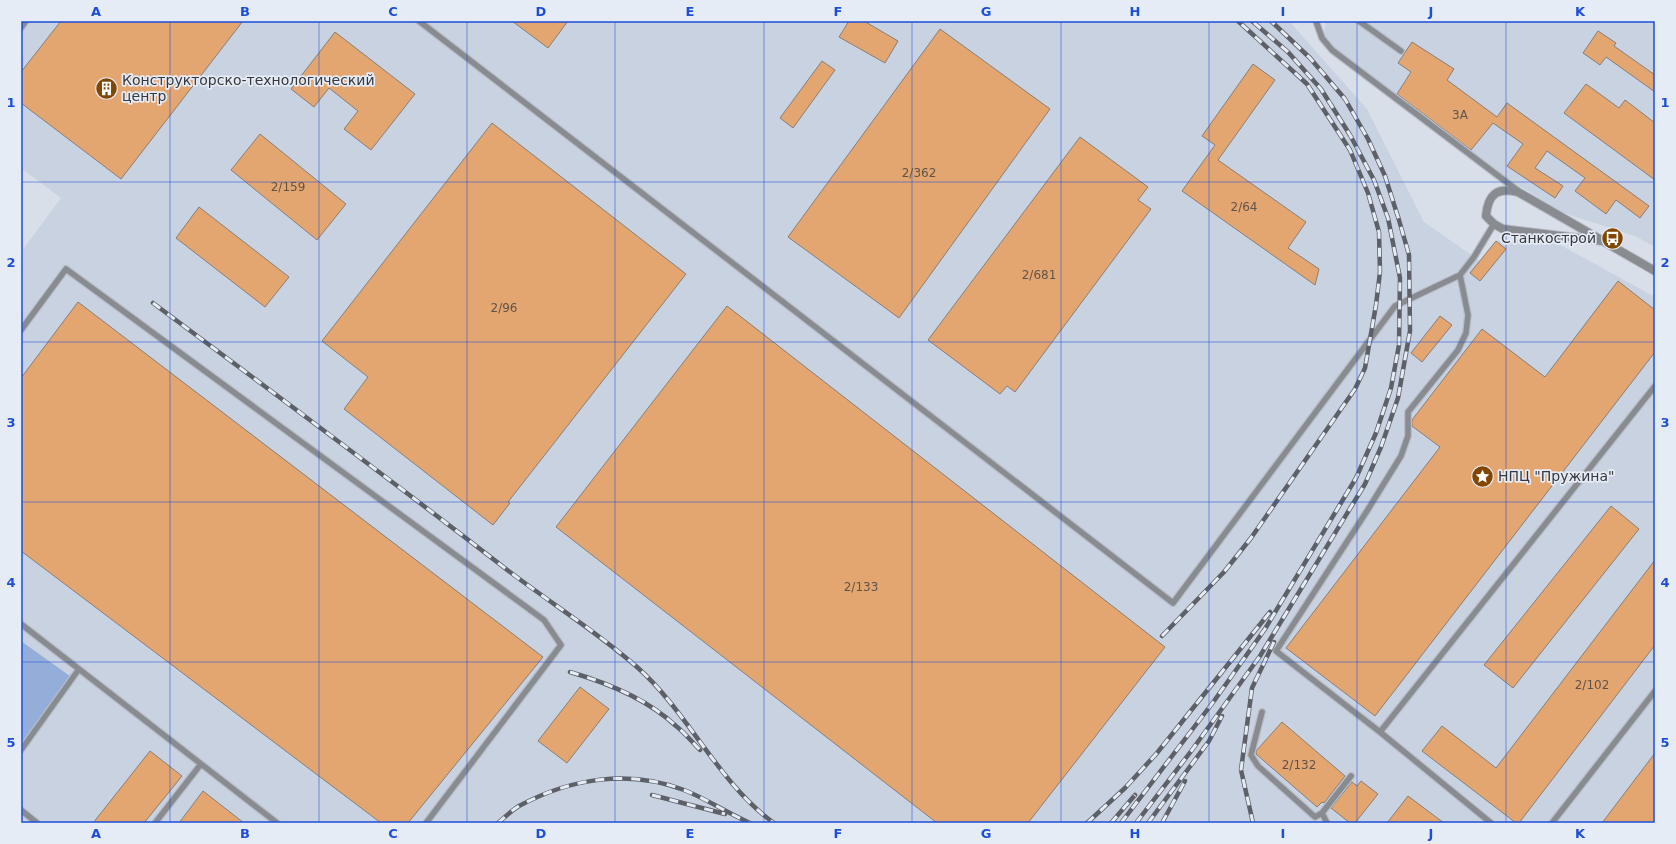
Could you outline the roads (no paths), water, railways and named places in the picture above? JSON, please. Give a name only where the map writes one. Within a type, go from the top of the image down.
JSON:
[{"type":"street","points":[[1603,241],[1503,229],[1494,224],[1486,216],[1488,203],[1496,192],[1509,190],[1518,192],[1603,241],[1655,272]]},
{"type":"lane","points":[[21,28],[26,21]]},
{"type":"lane","points":[[419,21],[1173,604],[1396,306],[1460,275],[1474,257],[1494,224]]},
{"type":"lane","points":[[1316,21],[1322,38],[1332,50],[1518,192]]},
{"type":"lane","points":[[1359,21],[1401,51]]},
{"type":"lane","points":[[21,330],[66,269],[544,620],[561,645],[426,823]]},
{"type":"lane","points":[[1460,275],[1468,315],[1466,333],[1458,350],[1408,412],[1408,436],[1401,456],[1276,651],[1380,732],[1491,823]]},
{"type":"lane","points":[[1380,732],[1655,386]]},
{"type":"lane","points":[[21,624],[277,823]]},
{"type":"lane","points":[[21,750],[79,669]]},
{"type":"lane","points":[[1552,823],[1655,691]]},
{"type":"lane","points":[[1262,712],[1251,755],[1258,766],[1315,816],[1322,812],[1351,776]]},
{"type":"lane","points":[[155,823],[201,764]]},
{"type":"lane","points":[[21,810],[37,823]]},
{"type":"lane","points":[[1322,812],[1327,823]]},
{"type":"railway","points":[[1162,636],[1224,572],[1251,538],[1355,389],[1365,368],[1376,305],[1380,272],[1379,232],[1368,193],[1350,150],[1307,84],[1238,21]]},
{"type":"railway","points":[[1121,823],[1214,701],[1265,629],[1356,478],[1376,433],[1391,388],[1399,345],[1400,278],[1388,218],[1374,180],[1350,135],[1321,89],[1288,52],[1252,21]]},
{"type":"railway","points":[[1136,823],[1192,750],[1260,656],[1365,484],[1381,447],[1398,398],[1410,331],[1409,255],[1385,176],[1368,139],[1345,99],[1310,58],[1271,21]]},
{"type":"railway","points":[[153,303],[522,581],[589,629],[637,667],[672,705],[737,788],[754,807],[774,823]]},
{"type":"railway","points":[[1087,823],[1125,788],[1157,753],[1270,612]]},
{"type":"railway","points":[[1253,823],[1241,770],[1252,688],[1274,642]]},
{"type":"railway","points":[[570,672],[599,681],[640,700],[665,716],[700,750]]},
{"type":"railway","points":[[1148,823],[1209,741],[1222,716]]},
{"type":"railway","points":[[498,823],[519,806],[539,796],[580,783],[621,778],[642,780],[684,790],[750,823]]},
{"type":"railway","points":[[1162,823],[1185,781]]},
{"type":"railway","points":[[652,795],[725,814]]},
{"type":"railway","points":[[1111,823],[1135,795]]},
{"type":"place","name":"Конструкторско-технологический центр","points":[[106,88]]},
{"type":"place","name":"Станкострой","points":[[1612,238]]},
{"type":"place","name":"НПЦ \"Пружина\"","points":[[1483,476]]}]
